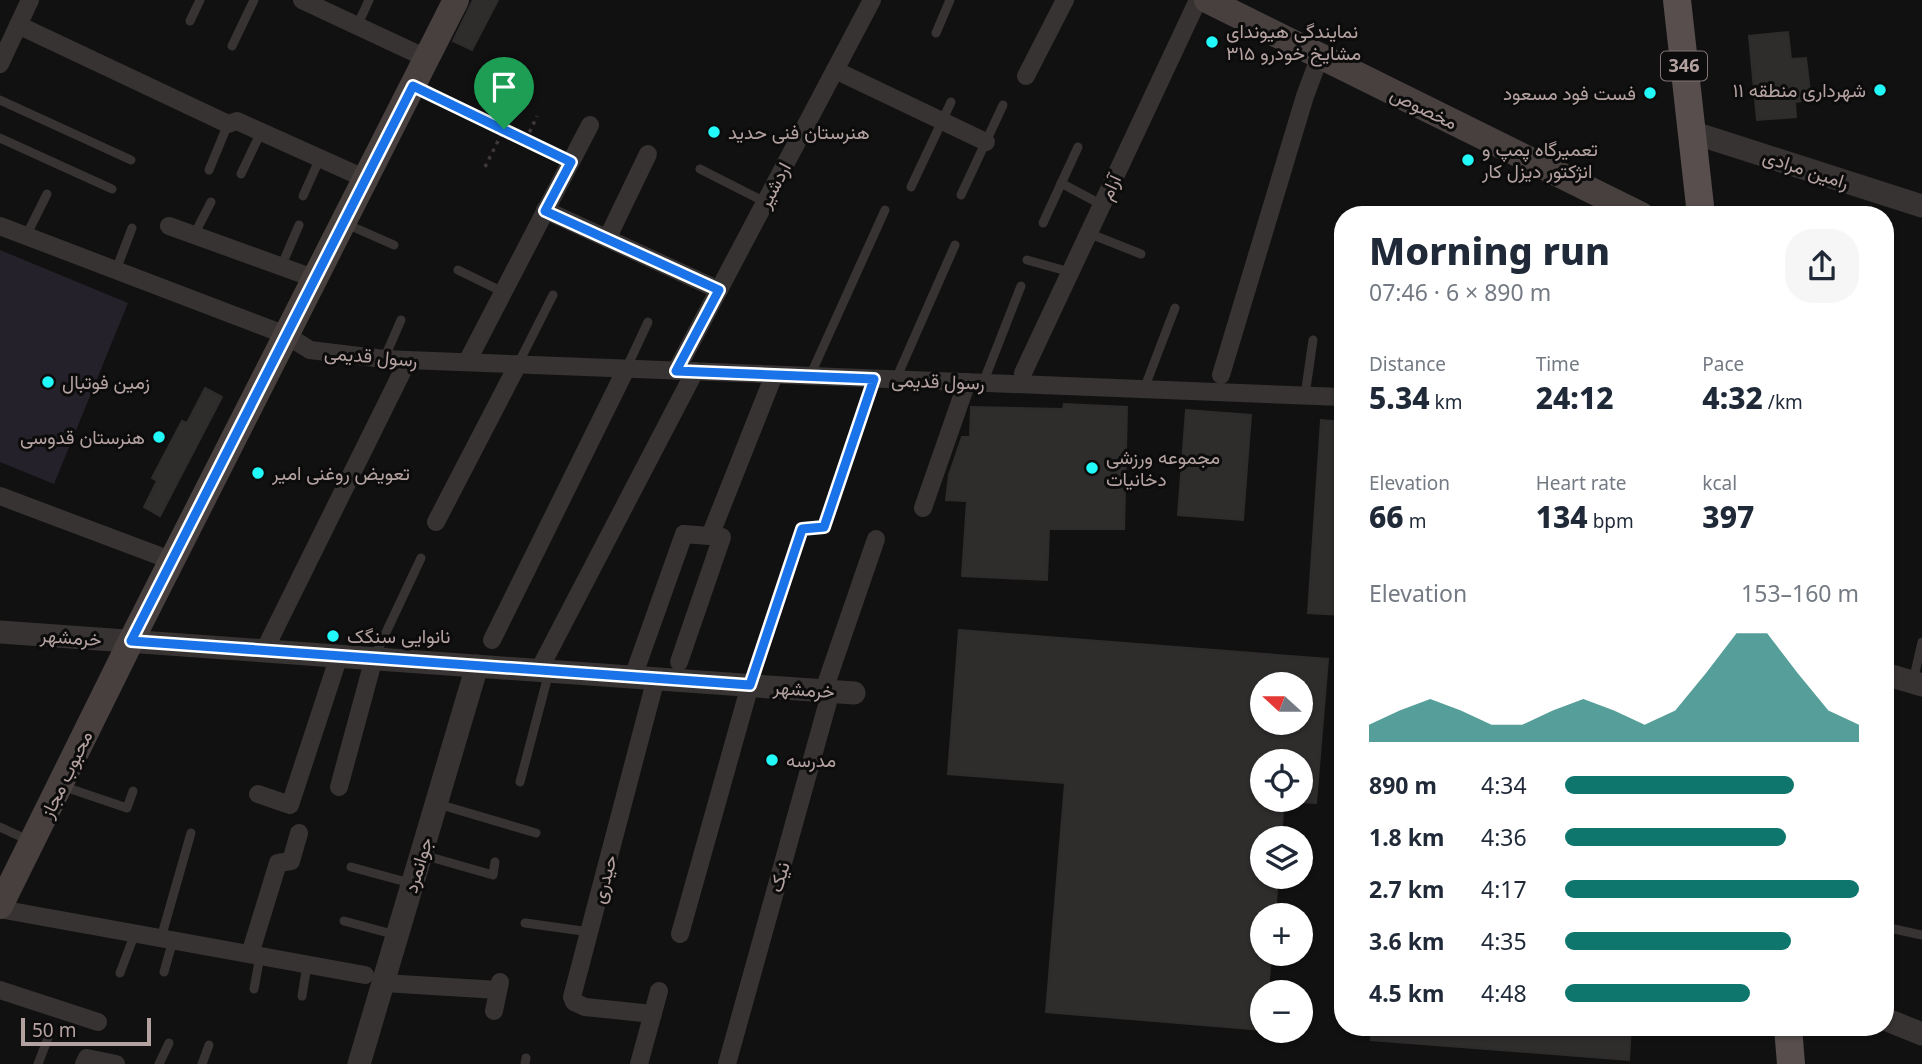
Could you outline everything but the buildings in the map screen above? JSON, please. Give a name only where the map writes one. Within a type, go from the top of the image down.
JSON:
[{"type":"main road","name":"محبوب مجاز","points":[[0,907],[131,641],[456,0]]},
{"type":"main road","name":"مخصوص","points":[[1207,0],[1623,206]]},
{"type":"main road","name":"346","points":[[1678,0],[1700,206]]},
{"type":"main road","points":[[1789,1036],[1791,1064]]},
{"type":"street","points":[[0,64],[30,0]]},
{"type":"street","points":[[302,0],[426,58]]},
{"type":"street","name":"اردشیر","points":[[676,371],[872,0]]},
{"type":"street","points":[[1026,76],[1065,0]]},
{"type":"street","name":"آرام","points":[[1023,373],[1198,0]]},
{"type":"street","points":[[18,24],[228,124],[237,121],[366,179]]},
{"type":"street","points":[[1222,375],[1305,96],[1320,56]]},
{"type":"street","points":[[835,70],[986,142]]},
{"type":"street","points":[[467,362],[590,125]]},
{"type":"street","name":"رامین مرادی","points":[[1691,132],[1922,206]]},
{"type":"street","points":[[607,239],[648,153]]},
{"type":"street","points":[[545,211],[719,290]]},
{"type":"street","name":"رسول قدیمی","points":[[0,226],[286,335],[310,350],[384,359],[1334,397]]},
{"type":"street","points":[[169,226],[316,279]]},
{"type":"street","points":[[264,650],[408,360]]},
{"type":"street","points":[[436,522],[518,364]]},
{"type":"street","points":[[492,640],[626,369]]},
{"type":"street","points":[[544,671],[695,371]]},
{"type":"street","points":[[710,536],[774,375]]},
{"type":"street","points":[[923,508],[975,382]]},
{"type":"street","points":[[0,496],[173,561]]},
{"type":"street","points":[[633,677],[684,534],[722,537],[679,662]]},
{"type":"street","name":"نیک","points":[[727,1064],[836,691],[876,539]]},
{"type":"street","name":"خرمشهر","points":[[0,632],[836,691]]},
{"type":"street","points":[[258,794],[290,804],[339,656]]},
{"type":"street","points":[[340,787],[373,658]]},
{"type":"street","name":"جوانمرد","points":[[359,1064],[374,979],[397,935],[477,666]]},
{"type":"street","points":[[1894,677],[1917,684]]},
{"type":"street","name":"حیدری","points":[[653,1014],[585,1007],[574,1002],[572,997],[656,678]]},
{"type":"street","points":[[680,934],[750,685]]},
{"type":"street","points":[[255,955],[278,863],[290,861],[299,834]]},
{"type":"street","points":[[0,907],[374,979],[499,986],[494,1011]]},
{"type":"street","points":[[0,990],[98,1021]]},
{"type":"street","points":[[639,1064],[659,990]]},
{"type":"street","points":[[1894,1023],[1922,1034]]},
{"type":"street","points":[[84,1064],[87,1058],[116,1064]]},
{"type":"lane","points":[[190,21],[200,0]]},
{"type":"lane","points":[[232,46],[254,0]]},
{"type":"lane","points":[[357,26],[369,0]]},
{"type":"lane","points":[[936,33],[950,0]]},
{"type":"lane","points":[[0,100],[131,160]]},
{"type":"lane","points":[[911,187],[951,102]]},
{"type":"lane","points":[[961,195],[1003,105]]},
{"type":"lane","points":[[209,170],[228,124]]},
{"type":"lane","points":[[241,174],[261,132]]},
{"type":"lane","points":[[0,138],[112,189]]},
{"type":"lane","points":[[1043,223],[1078,147]]},
{"type":"lane","points":[[303,195],[320,158]]},
{"type":"lane","points":[[700,169],[765,202]]},
{"type":"lane","points":[[1061,183],[1102,205]]},
{"type":"lane","points":[[26,236],[47,194]]},
{"type":"lane","points":[[194,235],[211,202]]},
{"type":"lane","points":[[810,376],[885,210]]},
{"type":"lane","points":[[344,223],[394,245]]},
{"type":"lane","points":[[281,267],[299,225]]},
{"type":"lane","points":[[116,270],[132,228]]},
{"type":"lane","points":[[1088,233],[1140,254]]},
{"type":"lane","points":[[897,379],[955,244]]},
{"type":"lane","points":[[1027,260],[1070,272]]},
{"type":"lane","points":[[458,270],[503,292]]},
{"type":"lane","points":[[975,382],[1021,286]]},
{"type":"lane","points":[[518,364],[553,295]]},
{"type":"lane","points":[[1144,389],[1175,308]]},
{"type":"lane","points":[[384,359],[401,320]]},
{"type":"lane","points":[[626,369],[648,322]]},
{"type":"lane","points":[[1305,395],[1313,340]]},
{"type":"lane","points":[[373,658],[421,558]]},
{"type":"lane","points":[[1917,684],[1922,642]]},
{"type":"lane","points":[[520,782],[544,671]]},
{"type":"lane","points":[[60,785],[127,808],[133,791]]},
{"type":"lane","points":[[436,803],[536,834]]},
{"type":"lane","points":[[0,827],[32,842]]},
{"type":"lane","points":[[164,972],[167,939],[191,833]]},
{"type":"lane","points":[[422,855],[493,875],[495,862]]},
{"type":"lane","points":[[351,867],[413,884]]},
{"type":"lane","points":[[344,920],[397,935]]},
{"type":"lane","points":[[526,923],[590,932]]},
{"type":"lane","points":[[1894,929],[1922,935]]},
{"type":"lane","points":[[120,973],[135,933]]},
{"type":"lane","points":[[254,989],[255,955]]},
{"type":"lane","points":[[302,996],[307,965]]},
{"type":"lane","points":[[38,1064],[48,1038]]},
{"type":"lane","points":[[159,1064],[169,1043]]},
{"type":"lane","points":[[202,1064],[209,1045]]},
{"type":"path","points":[[413,86],[571,162]]},
{"type":"path","points":[[526,139],[537,117]]},
{"type":"path","points":[[485,167],[504,129]]},
{"type":"path","points":[[750,685],[802,529],[824,527],[874,379]]},
{"type":"shaded area","name":"زمین فوتبال","points":[[0,250],[128,303],[54,484],[0,462]]},
{"type":"place","name":"نمایندگی هیوندای ۳۱۵ مشایخ خودرو","points":[[1212,42]]},
{"type":"place","name":"شهرداری منطقه ۱۱","points":[[1880,90]]},
{"type":"place","name":"فست فود مسعود","points":[[1650,93]]},
{"type":"place","name":"هنرستان فنی حدید","points":[[714,132]]},
{"type":"place","name":"تعمیرگاه پمپ و انژکتور دیزل کار","points":[[1468,160]]},
{"type":"place","name":"زمین فوتبال","points":[[48,382]]},
{"type":"place","name":"هنرستان قدوسی","points":[[159,437]]},
{"type":"place","name":"مجموعه ورزشی دخانیات","points":[[1092,468]]},
{"type":"place","name":"تعویض روغنی امیر","points":[[258,473]]},
{"type":"place","name":"نانوایی سنگک","points":[[333,636]]},
{"type":"place","name":"مدرسه","points":[[772,760]]},
{"type":"route","points":[[413,86],[504,129],[571,162],[545,211],[719,290],[676,371],[874,379],[824,527],[802,529],[750,685],[131,641],[413,86]]}]
